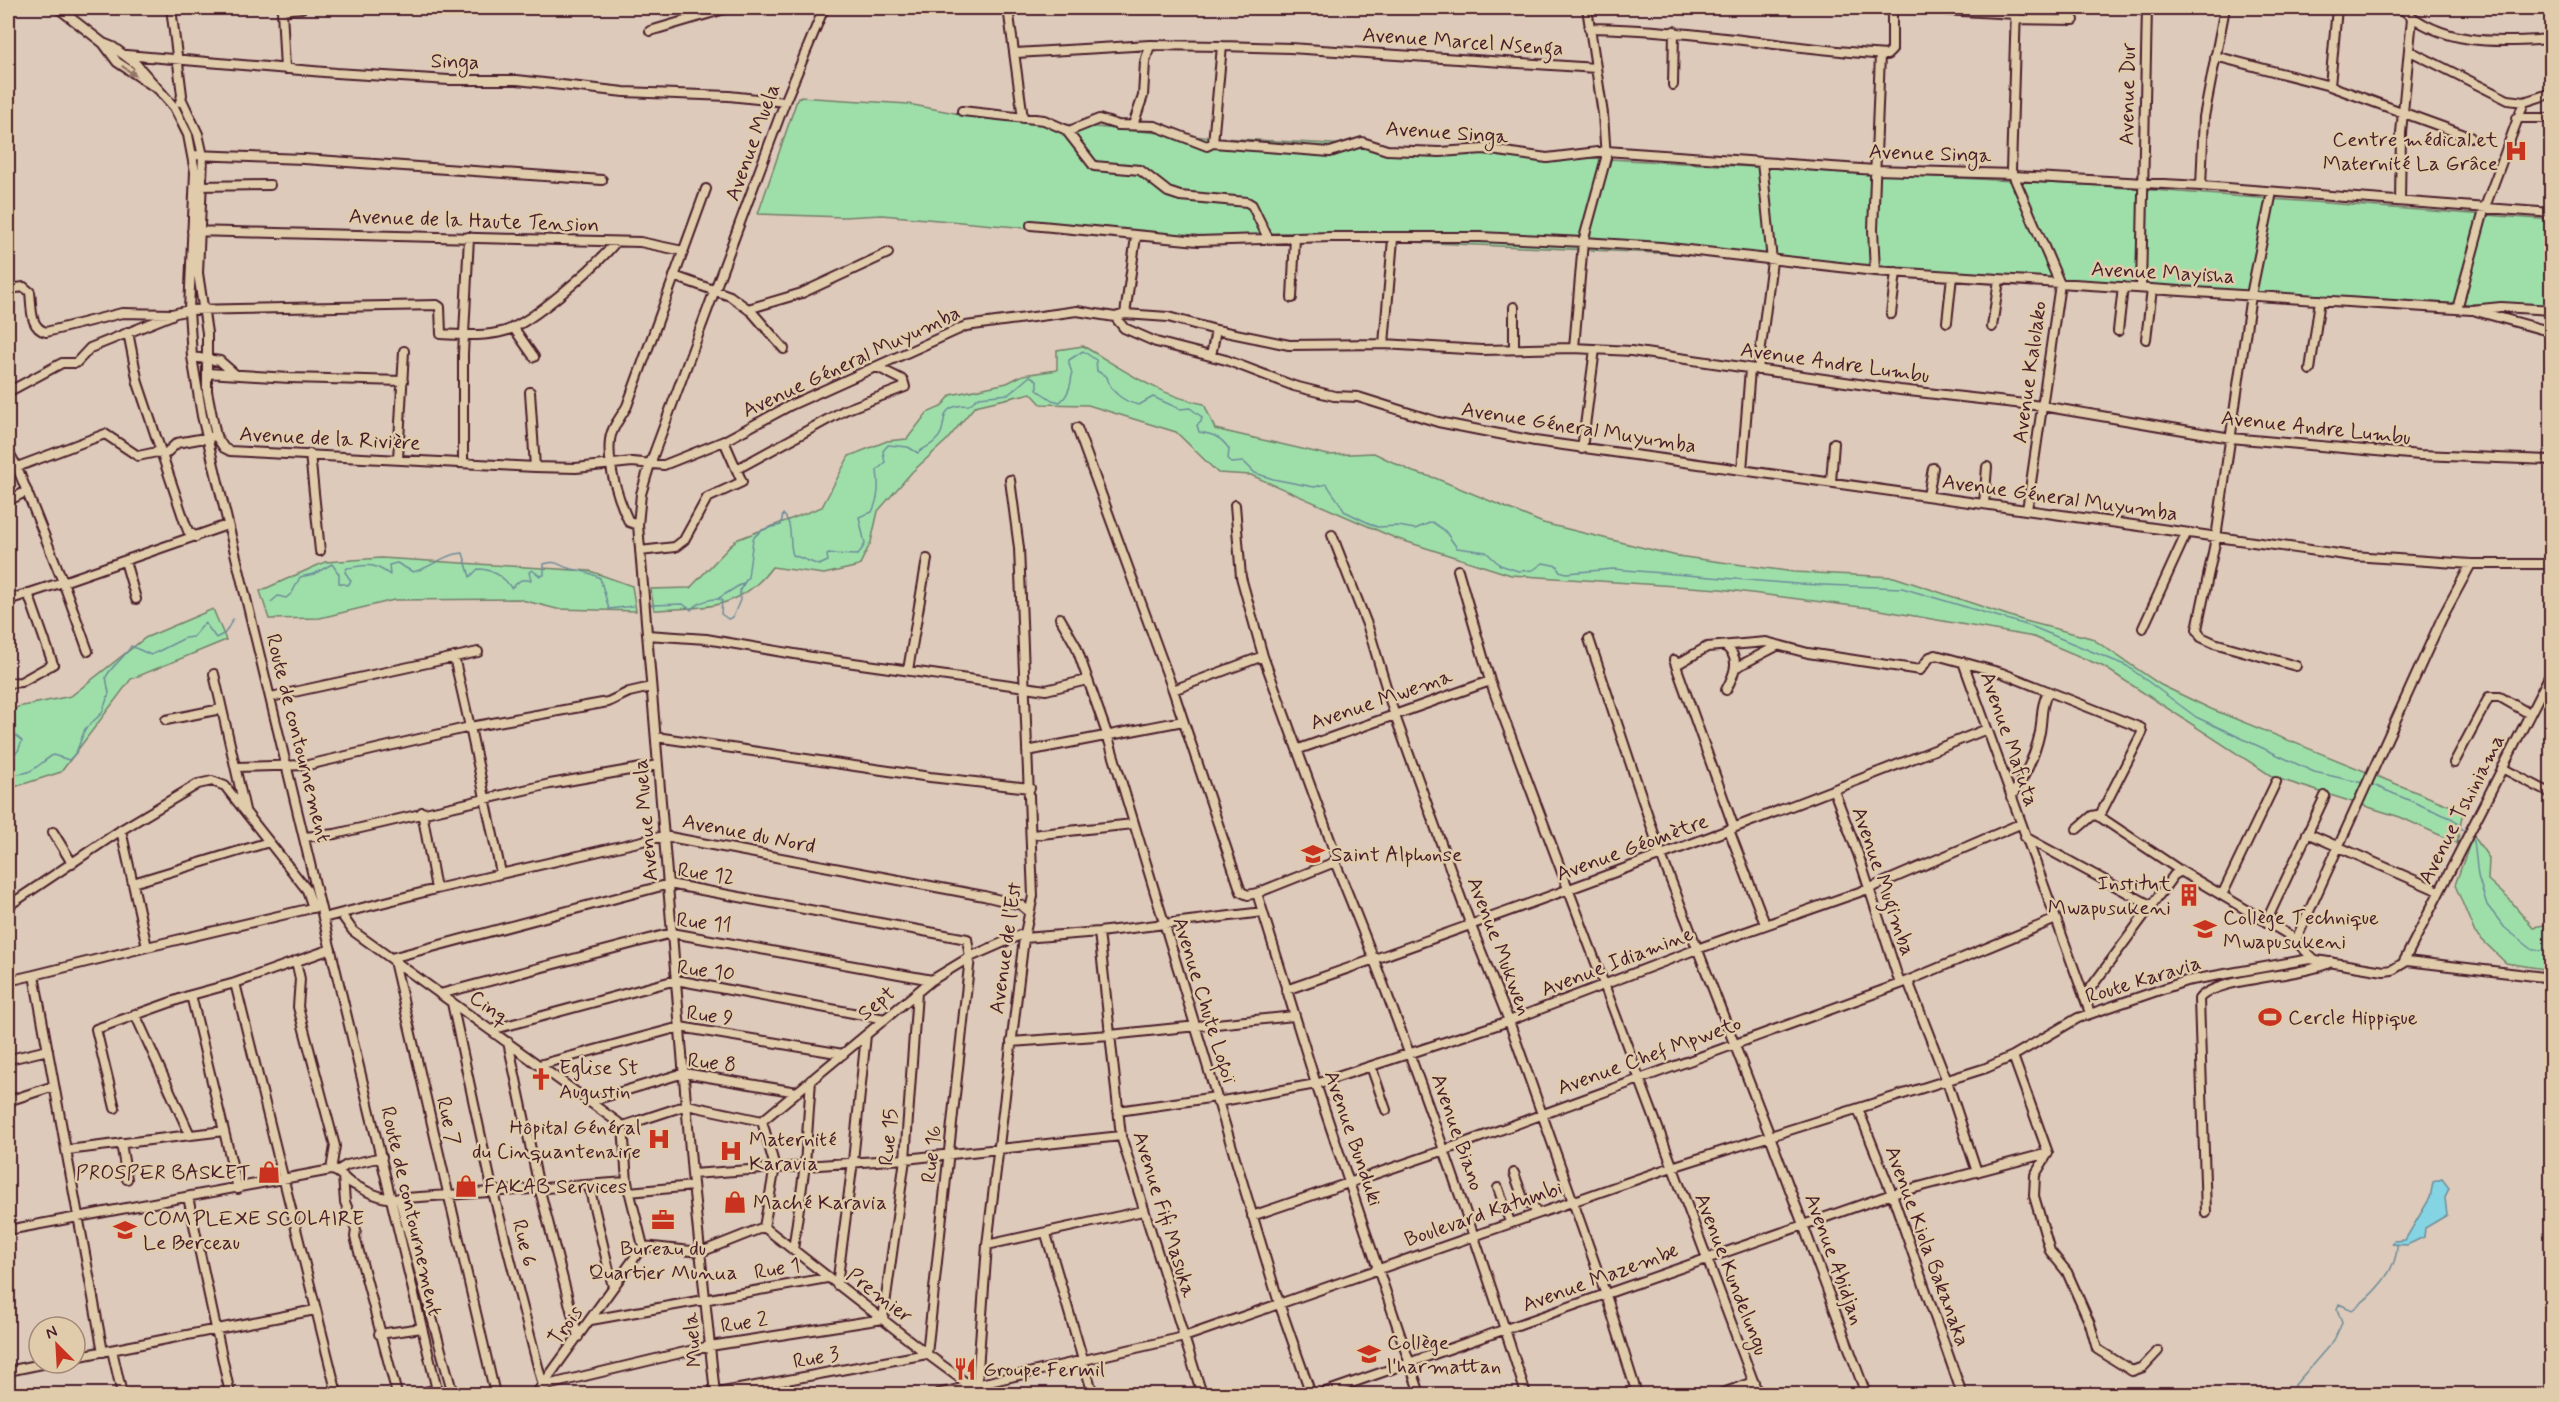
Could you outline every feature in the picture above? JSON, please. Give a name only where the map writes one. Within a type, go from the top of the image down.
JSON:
[{"type":"street","name":"Route de contournement","points":[[58,8],[103,44],[124,54],[161,91],[174,107],[188,135],[194,155],[189,310],[192,357],[207,437],[304,837],[316,907],[323,918],[382,1157],[395,1198],[437,1392]]},
{"type":"street","points":[[171,8],[182,100],[198,134],[203,156],[204,186],[198,273],[208,358],[207,391],[216,436]]},
{"type":"street","points":[[285,69],[282,9],[302,8]]},
{"type":"street","points":[[650,31],[728,8]]},
{"type":"street","name":"Avenue Muela","points":[[692,1174],[640,552],[638,525],[641,494],[650,464],[785,102],[824,8]]},
{"type":"street","points":[[1008,8],[1016,53],[1023,118]]},
{"type":"street","points":[[1574,348],[1583,242],[1601,182],[1606,151],[1587,8]]},
{"type":"street","points":[[1589,28],[1674,32],[1815,50],[1889,55],[1892,52],[1892,8]]},
{"type":"street","points":[[1907,8],[2016,13],[2074,20]]},
{"type":"street","name":"Avenue Dur","points":[[2141,288],[2147,8]]},
{"type":"street","points":[[2201,186],[2204,117],[2225,8]]},
{"type":"street","points":[[2330,86],[2337,8]]},
{"type":"street","points":[[2401,8],[2412,18],[2474,41],[2552,39]]},
{"type":"street","points":[[2013,175],[2016,13]]},
{"type":"street","points":[[2400,201],[2412,18]]},
{"type":"street","points":[[1673,85],[1674,32]]},
{"type":"street","name":"Route de contournement","points":[[103,44],[117,62],[130,73],[161,91]]},
{"type":"street","points":[[1133,125],[1143,96],[1145,62],[1150,45]]},
{"type":"street","name":"Avenue Marcel Nsenga","points":[[1016,53],[1150,45],[1222,46],[1290,48],[1596,68]]},
{"type":"street","points":[[1213,143],[1222,46]]},
{"type":"street","points":[[2410,51],[2508,100],[2524,102],[2552,93]]},
{"type":"street","name":"Singa","points":[[124,54],[176,61],[285,69],[450,80],[525,81],[624,92],[729,96],[785,102]]},
{"type":"street","points":[[1875,271],[1873,229],[1880,55]]},
{"type":"street","points":[[2215,56],[2330,86],[2470,137]]},
{"type":"street","points":[[174,107],[182,100]]},
{"type":"street","points":[[2457,309],[2485,207],[2516,118],[2524,102]]},
{"type":"street","points":[[962,111],[1048,121],[1066,130],[1094,166],[1140,170],[1168,192],[1180,196],[1247,202],[1252,205],[1268,238]]},
{"type":"street","points":[[2516,118],[2552,118]]},
{"type":"street","name":"Avenue Singa","points":[[1066,130],[1074,130],[1099,119],[1118,125],[1164,129],[1199,145],[1213,143],[1330,152],[1362,142],[1388,150],[1440,152],[1484,149],[1547,158],[1606,151],[1875,170],[2143,182],[2552,213]]},
{"type":"street","points":[[194,155],[529,173],[602,180]]},
{"type":"street","points":[[1742,470],[1754,369],[1772,261],[1762,162]]},
{"type":"street","name":"Avenue Kalolako","points":[[2013,175],[2060,284],[2027,510]]},
{"type":"street","points":[[194,186],[270,184]]},
{"type":"street","points":[[638,525],[629,522],[624,510],[612,465],[612,432],[627,406],[706,189]]},
{"type":"street","points":[[2272,192],[2251,295],[2216,538],[2197,626],[2199,635],[2214,644],[2296,666]]},
{"type":"street","name":"Avenue Mayisha","points":[[1031,225],[1136,237],[1198,241],[1295,237],[1393,239],[1480,237],[1583,242],[1661,247],[1896,273],[2471,310],[2501,307],[2552,310]]},
{"type":"street","name":"Avenue de la Haute Tension","points":[[192,231],[640,242],[683,251]]},
{"type":"street","points":[[464,462],[464,335],[469,237]]},
{"type":"street","points":[[1125,314],[1136,237]]},
{"type":"street","points":[[1292,298],[1295,237]]},
{"type":"street","points":[[1384,344],[1393,239]]},
{"type":"street","points":[[8,392],[62,363],[76,363],[90,348],[189,310],[437,305],[440,308],[440,333],[482,336],[513,327],[569,288],[616,242]]},
{"type":"street","points":[[748,309],[802,293],[888,253]]},
{"type":"street","points":[[1891,314],[1896,273]]},
{"type":"street","points":[[674,276],[726,293],[748,309],[784,349]]},
{"type":"street","points":[[1947,322],[1952,276]]},
{"type":"street","points":[[1992,327],[1999,279]]},
{"type":"street","points":[[8,290],[24,287],[30,292],[32,317],[38,328],[46,332],[122,312],[172,315]]},
{"type":"street","points":[[2118,331],[2123,287]]},
{"type":"street","points":[[2146,339],[2152,289]]},
{"type":"street","points":[[2310,370],[2320,300]]},
{"type":"street","points":[[1514,307],[1514,349]]},
{"type":"street","points":[[2471,310],[2552,332]]},
{"type":"street","name":"Avenue Géneral Muyumba","points":[[650,464],[664,465],[724,441],[791,405],[966,326],[1079,311],[1115,317],[1124,328],[1156,342],[1211,356],[1294,386],[1334,396],[1364,398],[1438,422],[1581,448],[2353,556],[2471,564],[2552,564]]},
{"type":"street","name":"Avenue Andre Lumbu","points":[[1115,317],[1125,314],[1168,317],[1216,330],[1289,345],[1384,344],[1631,351],[2042,406],[2231,438],[2420,455],[2552,460]]},
{"type":"street","points":[[513,327],[534,357]]},
{"type":"street","points":[[1211,356],[1216,330]]},
{"type":"street","points":[[128,332],[138,383],[188,531],[196,537]]},
{"type":"street","points":[[1581,448],[1595,349]]},
{"type":"street","points":[[398,459],[404,351]]},
{"type":"street","points":[[192,357],[208,358],[225,363],[236,375]]},
{"type":"street","points":[[737,469],[846,410],[905,387],[903,380],[878,367]]},
{"type":"street","points":[[207,373],[403,381]]},
{"type":"street","points":[[530,392],[535,467]]},
{"type":"street","points":[[1077,428],[1173,690],[1239,887],[1245,895],[1257,892],[1335,862]]},
{"type":"street","points":[[16,467],[105,435],[138,456],[157,452],[164,455]]},
{"type":"street","name":"Avenue de la Rivière","points":[[164,455],[177,443],[216,436],[224,448],[230,451],[535,467],[576,468],[632,462],[650,464]]},
{"type":"street","points":[[640,552],[675,547],[684,540],[707,498],[742,482],[724,441]]},
{"type":"street","points":[[1831,482],[1834,443]]},
{"type":"street","points":[[8,451],[27,491],[88,651]]},
{"type":"street","points":[[310,454],[320,551]]},
{"type":"street","points":[[1984,504],[1987,467]]},
{"type":"street","points":[[1928,496],[1933,468]]},
{"type":"street","name":"Avenue de l'Est","points":[[977,1384],[987,1245],[1024,936],[1033,896],[1019,548],[1010,480]]},
{"type":"street","points":[[8,501],[27,491]]},
{"type":"street","points":[[1235,505],[1241,577],[1275,693],[1299,749]]},
{"type":"street","points":[[8,600],[227,525]]},
{"type":"street","points":[[2143,628],[2186,534]]},
{"type":"street","name":"Avenue Mukwen","points":[[1332,535],[1368,627],[1394,713],[1471,926],[1509,1021],[1542,1114],[1571,1202],[1606,1295],[1637,1395]]},
{"type":"street","points":[[908,670],[927,559]]},
{"type":"street","points":[[125,561],[136,599]]},
{"type":"street","points":[[2296,940],[2340,848],[2442,618],[2471,564]]},
{"type":"street","points":[[1458,570],[1490,681],[1637,1079],[1672,1167]]},
{"type":"street","points":[[8,687],[53,664],[28,593]]},
{"type":"street","name":"Avenue Chute Lofoï","points":[[1060,618],[1076,646],[1107,734],[1216,1100],[1279,1303],[1311,1395]]},
{"type":"street","points":[[647,635],[706,639],[1046,690],[1087,680]]},
{"type":"street","name":"Avenue Abidjan","points":[[1589,639],[1661,855],[1770,1136],[1866,1395]]},
{"type":"street","name":"Avenue Mafuta","points":[[1732,829],[1675,662],[1701,649],[1762,642],[1808,653],[1920,670],[1934,655],[1963,662],[2090,1013]]},
{"type":"street","points":[[1735,668],[1777,645]]},
{"type":"street","points":[[1724,646],[1734,656],[1735,668],[1725,690]]},
{"type":"street","points":[[271,697],[478,652]]},
{"type":"street","points":[[1173,690],[1263,656]]},
{"type":"street","points":[[454,657],[501,873]]},
{"type":"street","points":[[1963,662],[2048,691],[2136,725],[2142,730],[2125,769],[2099,817]]},
{"type":"street","name":"Avenue Tshiniama","points":[[2403,963],[2552,671]]},
{"type":"street","points":[[214,674],[246,811]]},
{"type":"street","name":"Avenue Mwema","points":[[1375,959],[1335,862],[1337,858],[1299,749],[1394,713],[1490,681]]},
{"type":"street","points":[[237,767],[308,765],[470,727],[608,702],[629,692],[651,687]]},
{"type":"street","points":[[2011,797],[2032,758],[2040,733],[2040,714],[2048,691]]},
{"type":"street","points":[[2454,764],[2489,697],[2500,697],[2530,714]]},
{"type":"street","points":[[166,720],[221,708]]},
{"type":"street","points":[[1027,752],[1107,734],[1183,721]]},
{"type":"street","name":"Avenue Géomètre","points":[[1286,990],[1471,926],[1732,829],[1988,729]]},
{"type":"street","points":[[656,737],[930,777],[1030,788]]},
{"type":"street","points":[[304,837],[335,834],[485,798],[589,776],[658,765]]},
{"type":"street","points":[[2502,768],[2552,794]]},
{"type":"street","points":[[8,906],[121,830],[207,781],[225,786],[307,890],[316,907],[8,981]]},
{"type":"street","points":[[2222,896],[2276,782]]},
{"type":"street","name":"Avenue Mugimba","points":[[1834,791],[1904,982],[1947,1081],[1977,1172]]},
{"type":"street","points":[[2266,922],[2325,796]]},
{"type":"street","points":[[422,812],[436,889]]},
{"type":"street","points":[[2077,829],[2093,815],[2099,817],[2181,871],[2296,940],[2314,959]]},
{"type":"street","points":[[1032,835],[1133,824]]},
{"type":"street","name":"Avenue Idiamine","points":[[1118,1111],[1216,1100],[1316,1084],[1509,1021],[1697,949],[1868,889],[2020,824]]},
{"type":"street","points":[[1732,829],[1765,924]]},
{"type":"street","points":[[121,830],[147,947]]},
{"type":"street","points":[[53,832],[72,863]]},
{"type":"street","points":[[2307,833],[2439,891]]},
{"type":"street","name":"Avenue du Nord","points":[[323,918],[501,873],[664,836],[984,896],[1021,904],[1028,911]]},
{"type":"street","points":[[2025,837],[2152,906]]},
{"type":"street","points":[[133,883],[269,842]]},
{"type":"street","points":[[2084,997],[2174,875],[2181,871]]},
{"type":"street","name":"Rue 12","points":[[392,960],[669,884],[961,936],[969,942],[970,957]]},
{"type":"street","name":"Avenue Bunduki","points":[[1257,892],[1316,1084],[1420,1395]]},
{"type":"street","name":"Sept","points":[[762,1121],[932,980],[970,957],[1024,936],[1099,932],[1263,912]]},
{"type":"street","name":"Cinq","points":[[341,914],[353,931],[623,1126]]},
{"type":"street","name":"Avenue Chef Mpweto","points":[[1252,1216],[1445,1150],[1732,1043],[1904,982],[2056,919]]},
{"type":"street","name":"Avenue Fifi Masuka","points":[[1099,932],[1120,1136],[1202,1395]]},
{"type":"street","name":"Rue 11","points":[[440,994],[672,933],[932,980]]},
{"type":"street","points":[[115,1108],[96,1029],[330,949]]},
{"type":"street","points":[[2408,952],[2415,962]]},
{"type":"street","name":"Rue 16","points":[[927,1354],[970,957]]},
{"type":"street","name":"Avenue Biano","points":[[1375,959],[1475,1234],[1526,1395]]},
{"type":"street","name":"Route Karavia","points":[[2034,1044],[2067,1023],[2090,1013],[2186,981],[2314,959],[2388,971],[2403,963],[2415,962],[2552,978]]},
{"type":"street","name":"Rue 7","points":[[392,960],[495,1395]]},
{"type":"street","points":[[296,961],[300,979],[298,1007],[335,1146],[337,1172],[356,1230],[355,1237],[379,1334],[397,1395]]},
{"type":"street","points":[[2206,1213],[2199,999],[2214,989],[2314,969],[2331,962]]},
{"type":"street","points":[[34,975],[103,1352]]},
{"type":"street","name":"Rue 10","points":[[491,1030],[676,980],[885,1019]]},
{"type":"street","points":[[235,983],[337,1395]]},
{"type":"street","name":"Rue 15","points":[[883,1319],[905,1159],[917,993]]},
{"type":"street","points":[[191,995],[238,1189]]},
{"type":"street","name":"Rue 6","points":[[452,1004],[493,1192],[543,1386]]},
{"type":"street","points":[[135,1014],[190,1135]]},
{"type":"street","points":[[1011,1042],[1110,1035],[1294,1016]]},
{"type":"street","name":"Rue 9","points":[[539,1065],[680,1027],[843,1054]]},
{"type":"street","points":[[837,1285],[866,1035]]},
{"type":"street","points":[[508,1042],[539,1187],[578,1336]]},
{"type":"street","name":"Boulevard Katumbi","points":[[937,1395],[1184,1337],[1672,1167],[1947,1081],[2013,1056],[2034,1044]]},
{"type":"street","points":[[14,1058],[48,1050]]},
{"type":"street","points":[[2013,1056],[2048,1153],[2035,1175],[2034,1196],[2050,1251],[2067,1272],[2090,1324],[2097,1349],[2131,1371],[2143,1367],[2158,1351]]},
{"type":"street","points":[[1371,1066],[1386,1110]]},
{"type":"street","name":"Rue 8","points":[[591,1101],[684,1073],[797,1092]]},
{"type":"street","points":[[793,1250],[805,1166],[811,1080]]},
{"type":"street","points":[[8,1101],[54,1086]]},
{"type":"street","points":[[687,1105],[762,1121],[775,1167],[764,1227],[701,1252],[643,1246],[627,1182],[623,1126],[687,1105]]},
{"type":"street","name":"Avenue Kiola Bakanaka","points":[[1858,1109],[1892,1194],[1962,1395]]},
{"type":"street","points":[[67,1150],[224,1131]]},
{"type":"street","points":[[692,1174],[905,1159],[1120,1136]]},
{"type":"street","points":[[121,1143],[127,1179]]},
{"type":"street","name":"Avenue Mazembe","points":[[1320,1395],[1892,1194],[2048,1153]]},
{"type":"street","points":[[8,1230],[337,1172],[347,1165],[382,1157]]},
{"type":"street","name":"Avenue Kundelungu","points":[[1672,1167],[1758,1395]]},
{"type":"street","points":[[337,1172],[374,1195],[395,1198],[627,1182]]},
{"type":"street","points":[[1514,1173],[1524,1201],[1533,1205],[1536,1213]]},
{"type":"street","name":"Muela","points":[[692,1174],[714,1394]]},
{"type":"street","points":[[589,1186],[613,1287]]},
{"type":"street","points":[[629,1192],[693,1186]]},
{"type":"street","points":[[1498,1188],[1510,1222]]},
{"type":"street","points":[[188,1197],[214,1329],[230,1395]]},
{"type":"street","points":[[395,1198],[439,1341],[453,1395]]},
{"type":"street","points":[[987,1245],[1046,1234],[1143,1211]]},
{"type":"street","name":"Premier","points":[[764,1227],[927,1354],[965,1382],[977,1384]]},
{"type":"street","points":[[1046,1234],[1093,1395]]},
{"type":"street","name":"Trois","points":[[536,1395],[643,1246]]},
{"type":"street","name":"Rue 1","points":[[591,1320],[827,1278]]},
{"type":"street","points":[[87,1355],[315,1310]]},
{"type":"street","name":"Rue 2","points":[[543,1386],[710,1346],[883,1319]]},
{"type":"street","points":[[379,1334],[422,1328]]},
{"type":"street","points":[[426,1343],[439,1341]]},
{"type":"street","points":[[112,1350],[122,1395]]},
{"type":"street","name":"Rue 3","points":[[714,1394],[927,1354]]},
{"type":"street","points":[[8,1371],[27,1367]]},
{"type":"street","points":[[8,1379],[11,1395]]},
{"type":"street","points":[[1720,1395],[1754,1382]]},
{"type":"street","points":[[977,1384],[984,1395]]},
{"type":"street","points":[[418,1395],[437,1392]]},
{"type":"green space","points":[[798,97],[908,104],[965,115],[1203,137],[2087,185],[2551,220],[2551,307],[2251,295],[1701,255],[1388,241],[1161,240],[882,215],[844,217],[758,214]]},
{"type":"green space","points":[[1083,346],[1156,388],[1171,395],[1204,404],[1215,429],[1328,455],[1374,453],[1413,472],[1435,478],[1543,523],[1677,556],[1794,572],[1894,577],[2025,621],[2091,638],[2161,685],[2211,709],[2463,811],[2457,843],[2400,817],[2273,777],[2104,667],[2034,637],[1869,608],[1720,589],[1511,575],[1395,538],[1251,475],[1218,473],[1176,432],[1088,405],[1041,404],[1031,393],[975,406],[947,440],[912,472],[878,511],[871,542],[859,566],[824,574],[772,567],[747,592],[734,599],[704,607],[654,610],[651,589],[690,588],[736,540],[822,507],[849,456],[887,441],[907,439],[927,413],[941,407],[951,395],[1007,383],[1023,375],[1057,370],[1057,350]]},
{"type":"green space","points":[[381,558],[590,571],[632,586],[636,611],[557,609],[518,599],[394,600],[320,618],[269,619],[260,591],[325,562]]},
{"type":"green space","points":[[213,609],[226,640],[131,679],[61,772],[8,789],[8,714],[18,707],[71,696],[145,638]]},
{"type":"green space","points":[[2473,835],[2489,858],[2488,880],[2510,900],[2533,927],[2551,924],[2551,970],[2506,963],[2475,933],[2455,885]]},
{"type":"water","points":[[2442,1179],[2449,1188],[2445,1198],[2447,1215],[2425,1228],[2424,1237],[2407,1245],[2392,1244],[2394,1241],[2405,1240],[2430,1198],[2433,1182]]},
{"type":"waterway","points":[[651,605],[683,604],[691,610],[702,603],[718,599],[722,600],[721,614],[728,619],[733,617],[740,600],[740,590],[748,577],[753,539],[762,531],[781,525],[783,514],[790,528],[793,555],[819,565],[828,561],[827,555],[829,554],[858,555],[865,544],[859,517],[872,512],[878,492],[877,470],[885,463],[883,451],[888,445],[908,447],[918,453],[939,436],[946,413],[950,409],[969,405],[979,397],[1009,394],[1030,376],[1037,380],[1037,390],[1052,400],[1060,402],[1071,383],[1072,373],[1069,360],[1083,351],[1096,360],[1097,371],[1107,377],[1114,392],[1123,399],[1139,405],[1153,397],[1180,409],[1190,408],[1202,417],[1201,422],[1197,425],[1199,432],[1220,439],[1229,449],[1228,459],[1231,463],[1244,462],[1255,473],[1273,479],[1314,487],[1327,484],[1344,511],[1377,527],[1398,526],[1415,529],[1432,522],[1445,531],[1457,548],[1486,552],[1500,565],[1518,571],[1533,570],[1543,563],[1558,566],[1559,571],[1567,573],[1613,569],[1797,584],[1902,588],[2033,627],[2127,666],[2196,717],[2314,772],[2363,783]]},
{"type":"waterway","points":[[271,602],[278,596],[286,598],[292,593],[300,577],[314,574],[332,564],[339,574],[339,583],[348,585],[351,581],[345,572],[347,568],[370,566],[379,568],[390,575],[389,565],[397,563],[413,572],[450,556],[463,553],[470,577],[478,569],[488,570],[501,577],[511,588],[521,580],[531,580],[529,572],[532,570],[540,576],[544,575],[544,564],[555,563],[600,578],[609,609],[633,606]]},
{"type":"waterway","points":[[719,598],[743,583]]},
{"type":"waterway","points":[[8,763],[15,774],[21,774],[53,755],[69,760],[76,753],[85,729],[102,713],[109,693],[106,677],[131,646],[151,655],[185,638],[193,637],[205,623],[216,638],[225,633],[233,619]]},
{"type":"waterway","points":[[8,729],[22,741],[18,751],[8,758]]},
{"type":"waterway","points":[[2371,784],[2453,819],[2466,833]]},
{"type":"waterway","points":[[2470,837],[2474,841],[2478,876],[2487,905],[2505,928],[2533,950],[2552,949]]},
{"type":"waterway","points":[[2287,1394],[2334,1340],[2342,1323],[2337,1309],[2339,1304],[2352,1310],[2375,1290],[2393,1264],[2397,1245]]},
{"type":"place","name":"Centre médical et Maternité La Grâce","points":[[2516,151]]},
{"type":"place","name":"Saint Alphonse","points":[[1313,854]]},
{"type":"place","name":"Institut Mwapusukeni","points":[[2189,895]]},
{"type":"place","name":"Collège Technique Mwapusukeni","points":[[2205,929]]},
{"type":"place","name":"Cercle Hippique","points":[[2270,1017]]},
{"type":"place","name":"Eglise St Augustin","points":[[541,1079]]},
{"type":"place","name":"Hôpital Général du Cinquantenaire","points":[[659,1139]]},
{"type":"place","name":"Maternité Karavia","points":[[731,1151]]},
{"type":"place","name":"PROSPER BASKET","points":[[269,1172]]},
{"type":"place","name":"FAKAB Services","points":[[466,1186]]},
{"type":"place","name":"Maché Karavia","points":[[735,1202]]},
{"type":"place","name":"Bureau du Quartier Munua","points":[[663,1220]]},
{"type":"place","name":"COMPLEXE SCOLAIRE Le Berceau","points":[[125,1230]]},
{"type":"place","name":"Collège l'harmattan","points":[[1369,1354]]},
{"type":"place","name":"Groupe Fermil","points":[[965,1369]]}]
